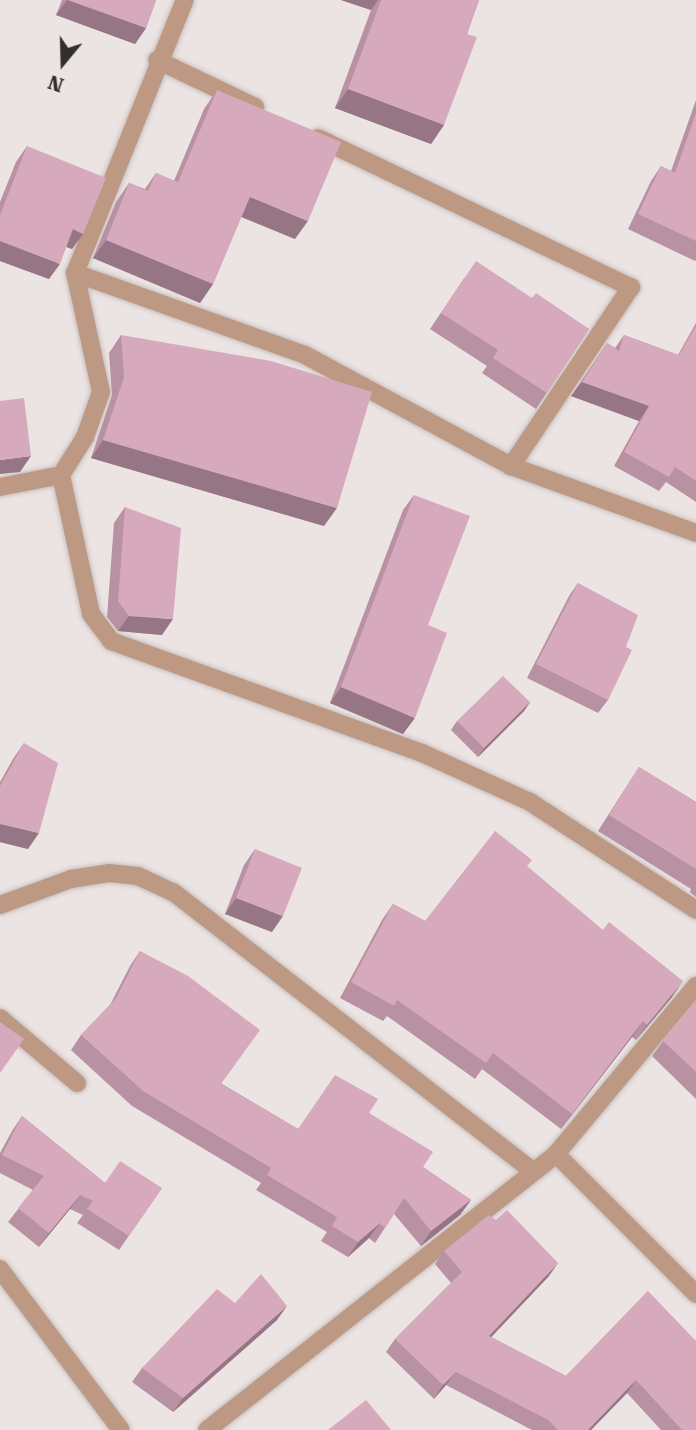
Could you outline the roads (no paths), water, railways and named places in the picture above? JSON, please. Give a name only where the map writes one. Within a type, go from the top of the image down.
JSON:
[{"type":"street","points":[[185,0],[157,60],[75,273],[101,391],[85,438],[61,475],[91,614],[111,641],[422,754],[530,802],[696,910]]},
{"type":"street","points":[[157,60],[270,114]]},
{"type":"street","points":[[307,132],[631,287],[511,466]]},
{"type":"street","points":[[75,273],[305,355],[511,466],[696,533]]},
{"type":"street","points":[[0,487],[61,475]]},
{"type":"street","points":[[0,905],[71,879],[109,873],[138,876],[173,892],[533,1171]]},
{"type":"street","points":[[207,1430],[556,1154],[696,986]]},
{"type":"street","points":[[0,1018],[77,1083]]},
{"type":"street","points":[[556,1154],[696,1294]]},
{"type":"street","points":[[0,1269],[121,1430]]}]
